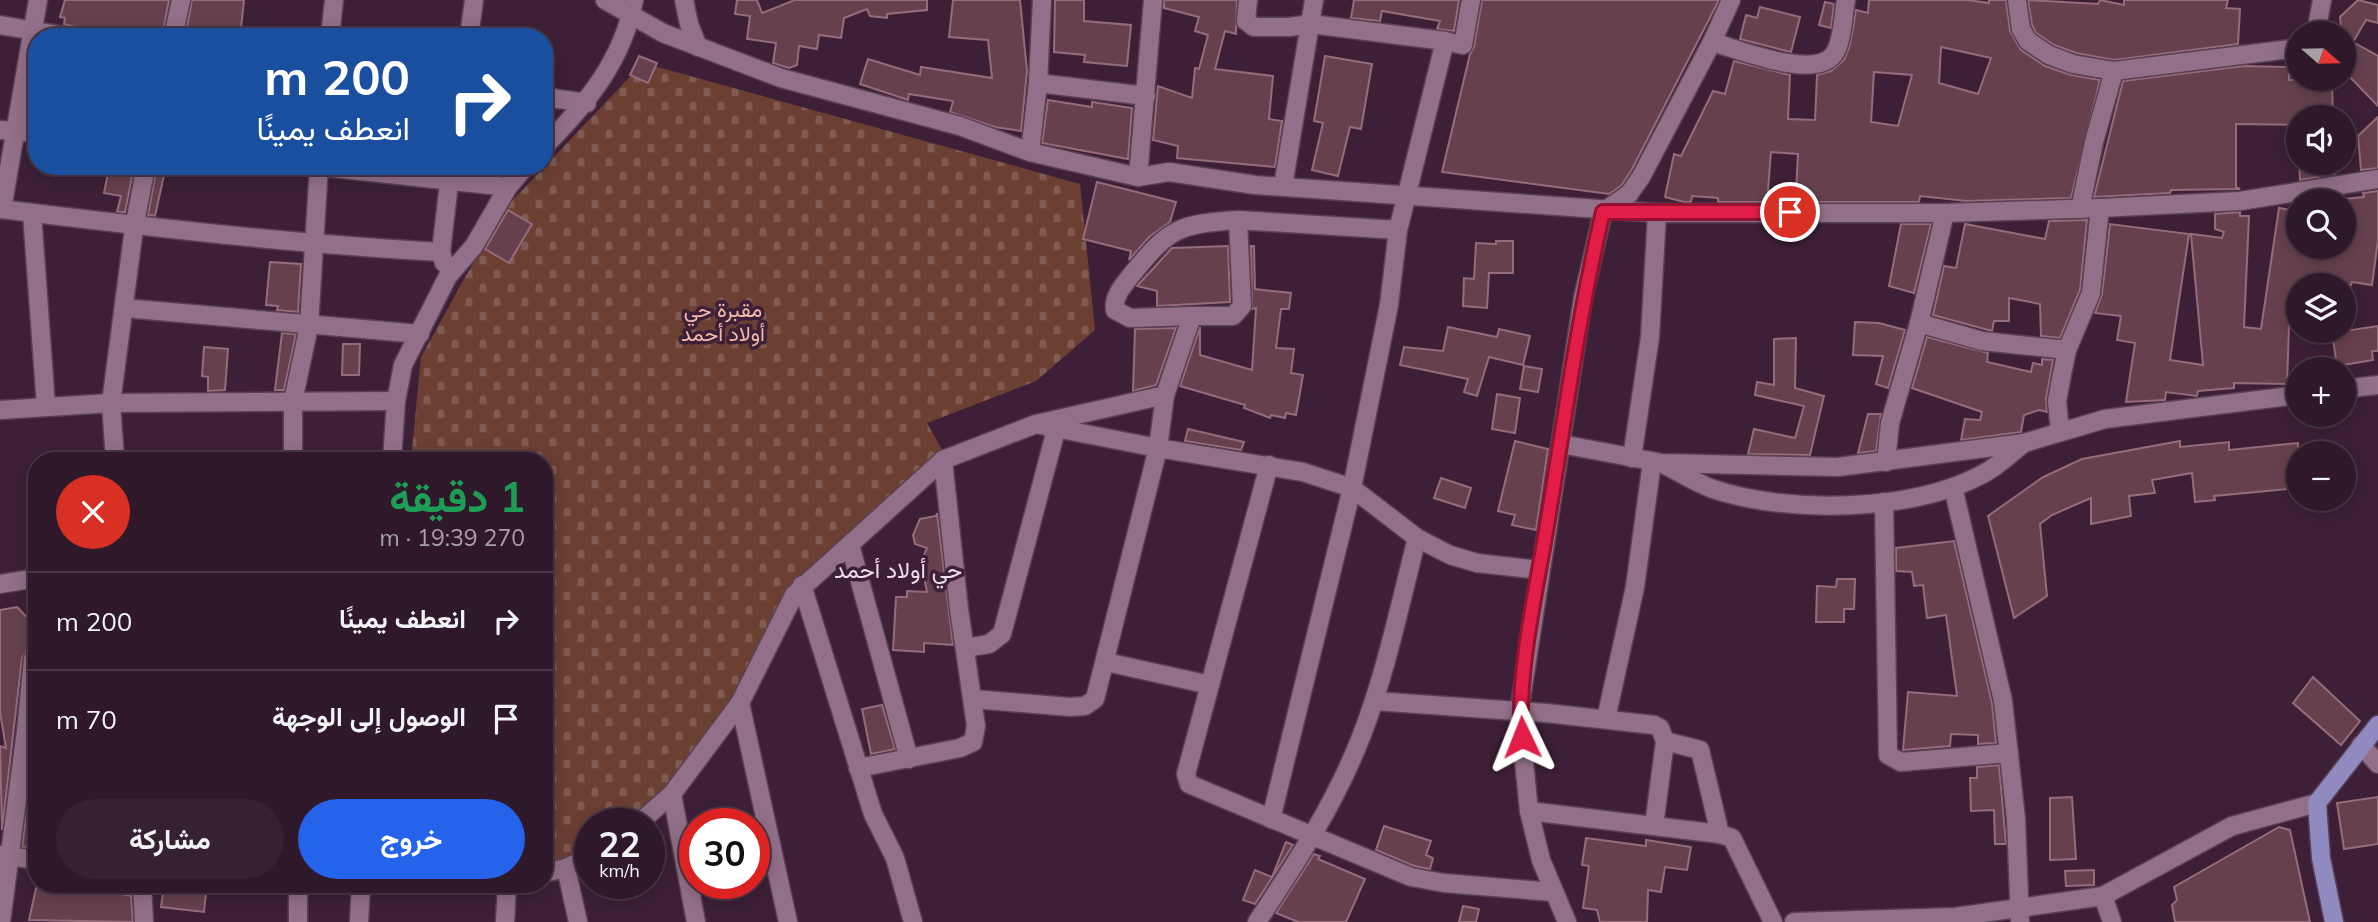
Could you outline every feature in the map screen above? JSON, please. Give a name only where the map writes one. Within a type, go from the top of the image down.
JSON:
[{"type":"main road","points":[[2334,922],[2320,858],[2317,803],[2378,725]]},
{"type":"street","points":[[34,28],[38,0]]},
{"type":"street","points":[[175,28],[181,0]]},
{"type":"street","points":[[331,28],[334,0]]},
{"type":"street","points":[[470,28],[474,0]]},
{"type":"street","points":[[605,0],[633,8],[698,47],[781,78],[960,126],[1030,152],[1138,177],[1169,172],[1214,180],[1283,186],[1657,214],[1945,213],[2080,209],[2240,201],[2378,179]]},
{"type":"street","points":[[684,0],[698,47]]},
{"type":"street","points":[[1030,152],[1038,83],[1042,0]]},
{"type":"street","points":[[1138,177],[1153,0]]},
{"type":"street","points":[[1248,0],[1246,21],[1254,27],[1311,24],[1463,45],[1471,0]]},
{"type":"street","points":[[1283,186],[1314,0]]},
{"type":"street","points":[[1567,922],[1541,860],[1529,811],[1519,712],[1583,298],[1603,212],[1629,194],[1641,177],[1712,42],[1731,0]]},
{"type":"street","points":[[1712,42],[1793,65],[1813,65],[1834,54],[1846,0]]},
{"type":"street","points":[[2017,0],[2021,29],[2028,41],[2036,48],[2073,64],[2114,71],[2286,50]]},
{"type":"street","points":[[2318,21],[2322,0]]},
{"type":"street","points":[[553,138],[587,103],[613,63],[633,8]]},
{"type":"street","points":[[0,25],[28,29]]},
{"type":"street","points":[[1271,819],[1352,488],[1389,305],[1398,230],[1445,41]]},
{"type":"street","points":[[28,53],[8,130],[1,209],[134,228],[314,245],[441,252]]},
{"type":"street","points":[[2080,209],[2094,142],[2114,71]]},
{"type":"street","points":[[1038,83],[1146,96]]},
{"type":"street","points":[[553,98],[587,103]]},
{"type":"street","points":[[8,130],[28,132]]},
{"type":"street","points":[[114,452],[111,403],[134,228],[144,175]]},
{"type":"street","points":[[293,452],[293,401],[309,326],[318,175]]},
{"type":"street","points":[[449,276],[441,252],[450,175]]},
{"type":"street","points":[[458,175],[508,187]]},
{"type":"street","points":[[393,452],[396,401],[403,365],[449,276],[474,246],[508,187],[518,175]]},
{"type":"street","points":[[2060,431],[2057,401],[2067,350],[2091,293],[2100,208]]},
{"type":"street","points":[[32,213],[46,406]]},
{"type":"street","points":[[1886,463],[1890,423],[1919,323],[1945,213]]},
{"type":"street","points":[[1632,458],[1650,337],[1657,214]]},
{"type":"street","points":[[1238,220],[1242,306],[1233,316],[1130,318],[1115,310],[1115,300],[1151,250],[1172,232],[1194,223],[1238,220],[1398,230]]},
{"type":"street","points":[[124,307],[419,334]]},
{"type":"street","points":[[973,699],[1085,706],[1092,704],[1099,691],[1158,448],[1165,395],[1192,316]]},
{"type":"street","points":[[1919,323],[1982,341],[2067,350]]},
{"type":"street","points":[[2356,388],[2378,385]]},
{"type":"street","points":[[656,808],[672,794],[740,703],[784,609],[802,585],[943,460],[1036,424],[1165,395]]},
{"type":"street","points":[[1561,444],[1657,462],[1825,468],[1886,463],[2024,443],[2105,419],[2286,396]]},
{"type":"street","points":[[0,410],[111,403],[396,401]]},
{"type":"street","points":[[1036,424],[1158,448],[1269,465],[1352,488],[1417,538],[1450,555],[1477,563],[1539,570]]},
{"type":"street","points":[[965,648],[989,644],[1002,634],[1056,430]]},
{"type":"street","points":[[1657,462],[1715,489],[1760,500],[1806,504],[1884,502],[1953,487],[1983,474],[2024,443]]},
{"type":"street","points":[[858,768],[960,748],[973,742],[976,726],[943,460]]},
{"type":"street","points":[[1606,719],[1635,587],[1657,462]]},
{"type":"street","points":[[1269,465],[1186,778],[1194,788],[1315,835],[1377,865],[1411,877],[1444,883],[1553,892]]},
{"type":"street","points":[[1953,487],[1998,676],[2009,754],[2021,914]]},
{"type":"street","points":[[1884,502],[1888,755],[1900,762],[2009,754]]},
{"type":"street","points":[[1257,922],[1315,835],[1360,740],[1374,701],[1417,538]]},
{"type":"street","points":[[849,545],[909,759]]},
{"type":"street","points":[[0,584],[28,579]]},
{"type":"street","points":[[802,585],[873,814],[895,858],[913,922]]},
{"type":"street","points":[[1106,662],[1210,685]]},
{"type":"street","points":[[1374,701],[1654,725],[1660,728],[1665,741],[1654,826]]},
{"type":"street","points":[[740,703],[788,922]]},
{"type":"street","points":[[1665,741],[1700,750],[1720,834]]},
{"type":"street","points":[[2361,745],[2378,764]]},
{"type":"street","points":[[1,922],[5,856],[28,749]]},
{"type":"street","points":[[672,794],[696,922]]},
{"type":"street","points":[[1794,922],[2021,914],[2081,902],[2103,896],[2232,827],[2317,803]]},
{"type":"street","points":[[1529,811],[1720,834],[1732,838],[1738,845],[1748,876],[1773,922]]},
{"type":"street","points":[[5,856],[28,859]]},
{"type":"street","points":[[553,871],[574,865]]},
{"type":"street","points":[[566,869],[578,922]]},
{"type":"street","points":[[142,893],[144,922]]},
{"type":"street","points":[[298,893],[298,922]]},
{"type":"street","points":[[359,922],[361,893]]},
{"type":"street","points":[[505,922],[507,893]]},
{"type":"street","points":[[2103,896],[2112,922]]},
{"type":"green space","name":"مقبرة حي أولاد أحمد","points":[[643,63],[1080,184],[1095,330],[1036,381],[927,423],[944,453],[788,592],[737,702],[656,808],[574,808],[574,869],[553,877],[553,452],[412,452],[421,357],[507,206],[536,175],[553,175],[553,158]]},
{"type":"building","points":[[65,0],[169,0],[164,28],[78,28],[64,24],[65,18],[60,17]]},
{"type":"building","points":[[192,0],[244,0],[241,28],[187,28]]},
{"type":"building","points":[[737,0],[757,0],[762,13],[795,0],[927,0],[927,10],[887,14],[887,18],[870,16],[867,9],[844,18],[841,38],[819,35],[817,49],[799,46],[797,65],[789,68],[773,63],[776,43],[747,39],[750,16],[735,14]]},
{"type":"building","points":[[953,0],[1020,0],[1027,71],[1021,131],[995,127],[950,112],[953,101],[909,94],[908,100],[860,84],[868,59],[920,75],[921,67],[992,78],[988,40],[949,37]]},
{"type":"building","points":[[1055,0],[1084,0],[1084,21],[1131,25],[1127,66],[1084,62],[1085,55],[1054,52]]},
{"type":"building","points":[[1164,0],[1237,0],[1236,34],[1225,31],[1215,69],[1273,76],[1269,119],[1282,121],[1275,167],[1177,158],[1178,146],[1153,140],[1158,86],[1192,98],[1195,68],[1199,69],[1208,35],[1195,31],[1199,17],[1164,8]]},
{"type":"building","points":[[1354,0],[1459,0],[1454,31],[1437,29],[1440,21],[1382,11],[1380,21],[1351,18]]},
{"type":"building","points":[[1482,0],[1719,0],[1631,171],[1621,186],[1609,194],[1442,172],[1470,54],[1474,47]]},
{"type":"building","points":[[1869,0],[1968,0],[1989,3],[1989,0],[2006,0],[2010,31],[2021,50],[2045,66],[2071,75],[2100,80],[2071,198],[1967,201],[1920,196],[1919,202],[1806,202],[1803,193],[1796,192],[1798,154],[1771,152],[1767,202],[1718,202],[1718,198],[1692,196],[1691,202],[1684,202],[1665,197],[1674,154],[1681,156],[1713,91],[1725,94],[1734,61],[1790,75],[1788,119],[1815,120],[1817,75],[1831,71],[1844,60],[1850,45],[1856,10],[1868,13]],"holes":[[[1941,47],[1991,58],[1978,94],[1939,83]],[[1874,72],[1912,75],[1898,126],[1871,122]]]},
{"type":"building","points":[[2028,0],[2098,4],[2100,0],[2124,5],[2124,0],[2228,0],[2226,8],[2240,9],[2238,44],[2114,60],[2076,53],[2054,45],[2036,33]]},
{"type":"building","points":[[2358,0],[2378,5],[2378,23],[2366,20],[2356,37],[2356,21],[2340,21],[2340,17]]},
{"type":"building","points":[[1825,2],[1834,4],[1831,28],[1819,25]]},
{"type":"building","points":[[1760,7],[1800,17],[1791,52],[1740,39],[1746,15],[1757,18]]},
{"type":"building","points":[[2356,44],[2378,56],[2378,106],[2356,83]]},
{"type":"building","points":[[639,56],[657,63],[648,83],[630,75]]},
{"type":"building","points":[[1325,56],[1372,64],[1361,129],[1350,127],[1338,176],[1312,170],[1323,123],[1314,121]]},
{"type":"building","points":[[2243,66],[2286,67],[2286,91],[2332,91],[2333,105],[2286,105],[2286,125],[2236,124],[2236,187],[2240,189],[2171,190],[2170,193],[2094,197],[2123,81]]},
{"type":"building","points":[[1048,100],[1092,107],[1092,102],[1132,108],[1128,159],[1042,143]]},
{"type":"building","points":[[2378,117],[2378,168],[2361,170],[2358,136]]},
{"type":"building","points":[[108,175],[132,175],[125,212],[117,212],[121,196],[104,193]]},
{"type":"building","points":[[155,175],[164,175],[155,216],[148,215]]},
{"type":"building","points":[[2300,175],[2329,175],[2300,180]]},
{"type":"building","points":[[1097,182],[1176,202],[1170,222],[1149,237],[1129,260],[1131,251],[1083,239]]},
{"type":"building","points":[[2378,191],[2378,240],[2372,285],[2356,283],[2356,273],[2286,273],[2286,343],[2288,343],[2286,384],[2234,383],[2234,388],[2198,391],[2197,396],[2166,392],[2165,400],[2126,402],[2135,343],[2117,340],[2121,316],[2095,313],[2102,294],[2110,224],[2189,234],[2170,360],[2203,365],[2191,234],[2222,238],[2224,232],[2215,229],[2215,214],[2240,212],[2240,216],[2249,216],[2244,327],[2261,329],[2279,208],[2286,209],[2286,259],[2356,259],[2356,198],[2364,197],[2363,193]]},
{"type":"building","points":[[508,210],[532,224],[509,263],[485,249]]},
{"type":"building","points":[[2087,220],[2080,290],[2060,338],[2041,336],[2040,304],[2009,298],[2009,321],[1994,321],[1992,331],[1933,315],[1944,266],[1956,268],[1965,224],[2045,239],[2049,221]]},
{"type":"building","points":[[1901,224],[1931,224],[1914,293],[1889,286]]},
{"type":"building","points":[[1496,241],[1513,241],[1513,273],[1489,273],[1487,308],[1463,306],[1464,278],[1474,279],[1476,243],[1496,244]]},
{"type":"building","points":[[1228,246],[1230,302],[1157,306],[1157,291],[1137,286],[1172,248]]},
{"type":"building","points":[[1251,246],[1254,246],[1255,289],[1291,293],[1289,309],[1281,309],[1276,348],[1294,349],[1291,373],[1303,375],[1296,415],[1286,413],[1285,418],[1271,415],[1270,418],[1244,408],[1245,405],[1180,386],[1200,327],[1200,355],[1252,370],[1256,308],[1252,309]]},
{"type":"building","points":[[270,262],[301,264],[298,312],[277,310],[278,306],[266,305]]},
{"type":"building","points":[[1855,322],[1879,323],[1905,330],[1888,388],[1876,384],[1883,356],[1853,355]]},
{"type":"building","points":[[2378,326],[2378,351],[2372,351],[2373,360],[2356,363],[2356,357],[2336,357],[2334,343],[2356,343],[2356,329]]},
{"type":"building","points":[[1448,327],[1497,337],[1499,329],[1530,336],[1523,365],[1489,357],[1477,396],[1464,392],[1468,379],[1400,365],[1404,347],[1443,351]]},
{"type":"building","points":[[1176,328],[1156,385],[1133,391],[1135,329]]},
{"type":"building","points":[[282,333],[296,334],[284,390],[275,390]]},
{"type":"building","points":[[1927,337],[1988,353],[1987,362],[2031,372],[2033,363],[2042,365],[2042,359],[2053,360],[2046,399],[2047,412],[2039,410],[2024,415],[2021,432],[1961,440],[1965,419],[1980,420],[1982,412],[1912,388]]},
{"type":"building","points":[[1796,338],[1795,388],[1824,396],[1810,455],[1748,454],[1754,429],[1795,438],[1804,406],[1755,395],[1757,382],[1774,385],[1774,339]]},
{"type":"building","points":[[343,344],[360,344],[359,375],[342,375]]},
{"type":"building","points":[[204,347],[228,349],[225,390],[208,391],[208,377],[202,376]]},
{"type":"building","points":[[1524,366],[1542,369],[1538,392],[1520,389]]},
{"type":"building","points":[[1497,394],[1520,398],[1515,433],[1492,429]]},
{"type":"building","points":[[1868,414],[1881,414],[1876,451],[1858,453]]},
{"type":"building","points":[[1188,429],[1244,442],[1241,450],[1185,441]]},
{"type":"building","points":[[1515,441],[1548,449],[1536,530],[1512,525],[1515,515],[1498,511]]},
{"type":"building","points":[[2180,441],[2180,447],[2229,442],[2229,450],[2286,444],[2286,489],[2214,496],[2215,500],[2195,502],[2192,473],[2152,480],[2155,493],[2129,496],[2131,516],[2091,524],[2091,498],[2052,515],[2040,524],[2047,596],[2014,618],[1988,516],[2043,477],[2082,459]]},
{"type":"building","points":[[1441,478],[1471,488],[1465,508],[1434,498]]},
{"type":"building","points":[[937,513],[953,645],[924,643],[924,652],[893,650],[896,597],[907,597],[907,591],[927,592],[921,562],[927,548],[915,544],[913,535],[920,519],[936,516]]},
{"type":"building","points":[[1954,541],[1992,703],[1996,743],[1978,744],[1978,735],[1951,734],[1950,746],[1903,750],[1908,692],[1957,696],[1946,615],[1927,618],[1923,585],[1914,586],[1912,572],[1896,571],[1896,548]]},
{"type":"building","points":[[1837,579],[1855,579],[1854,609],[1844,609],[1844,622],[1816,622],[1817,586],[1836,587]]},
{"type":"building","points":[[17,607],[28,619],[28,649],[22,658],[2,830],[0,746],[6,748],[0,712],[0,610]]},
{"type":"building","points":[[2313,677],[2360,721],[2341,745],[2293,703]]},
{"type":"building","points":[[882,705],[895,749],[871,754],[862,709]]},
{"type":"building","points":[[1999,765],[2006,844],[1995,844],[1994,810],[1971,811],[1970,778],[1977,778],[1977,767]]},
{"type":"building","points":[[2072,797],[2076,859],[2050,860],[2050,798]]},
{"type":"building","points":[[2378,797],[2378,844],[2344,849],[2337,803]]},
{"type":"building","points":[[28,802],[28,847],[22,847]]},
{"type":"building","points":[[1384,826],[1431,841],[1426,855],[1433,858],[1430,869],[1414,866],[1376,850]]},
{"type":"building","points":[[2279,827],[2290,830],[2310,922],[2175,922],[2172,905],[2177,900],[2174,887]]},
{"type":"building","points":[[1586,838],[1646,846],[1646,840],[1691,847],[1687,870],[1665,867],[1661,892],[1648,890],[1647,922],[1600,922],[1597,910],[1583,908],[1589,866],[1582,865]]},
{"type":"building","points":[[1286,842],[1293,845],[1255,904],[1243,900],[1255,870],[1272,877]]},
{"type":"building","points":[[1314,854],[1320,856],[1318,859],[1365,879],[1346,922],[1298,922],[1276,913]]},
{"type":"building","points":[[2094,870],[2094,885],[2066,886],[2065,871]]},
{"type":"building","points":[[35,893],[115,893],[131,896],[133,922],[29,920]]},
{"type":"building","points":[[163,893],[206,893],[204,912],[161,907]]},
{"type":"building","points":[[1463,906],[1479,909],[1476,922],[1459,922]]},
{"type":"district","name":"حي أولاد أحمد","points":[[898,569]]},
{"type":"route","points":[[1522,737],[1519,712],[1539,570],[1583,298],[1603,212],[1790,212]]}]
